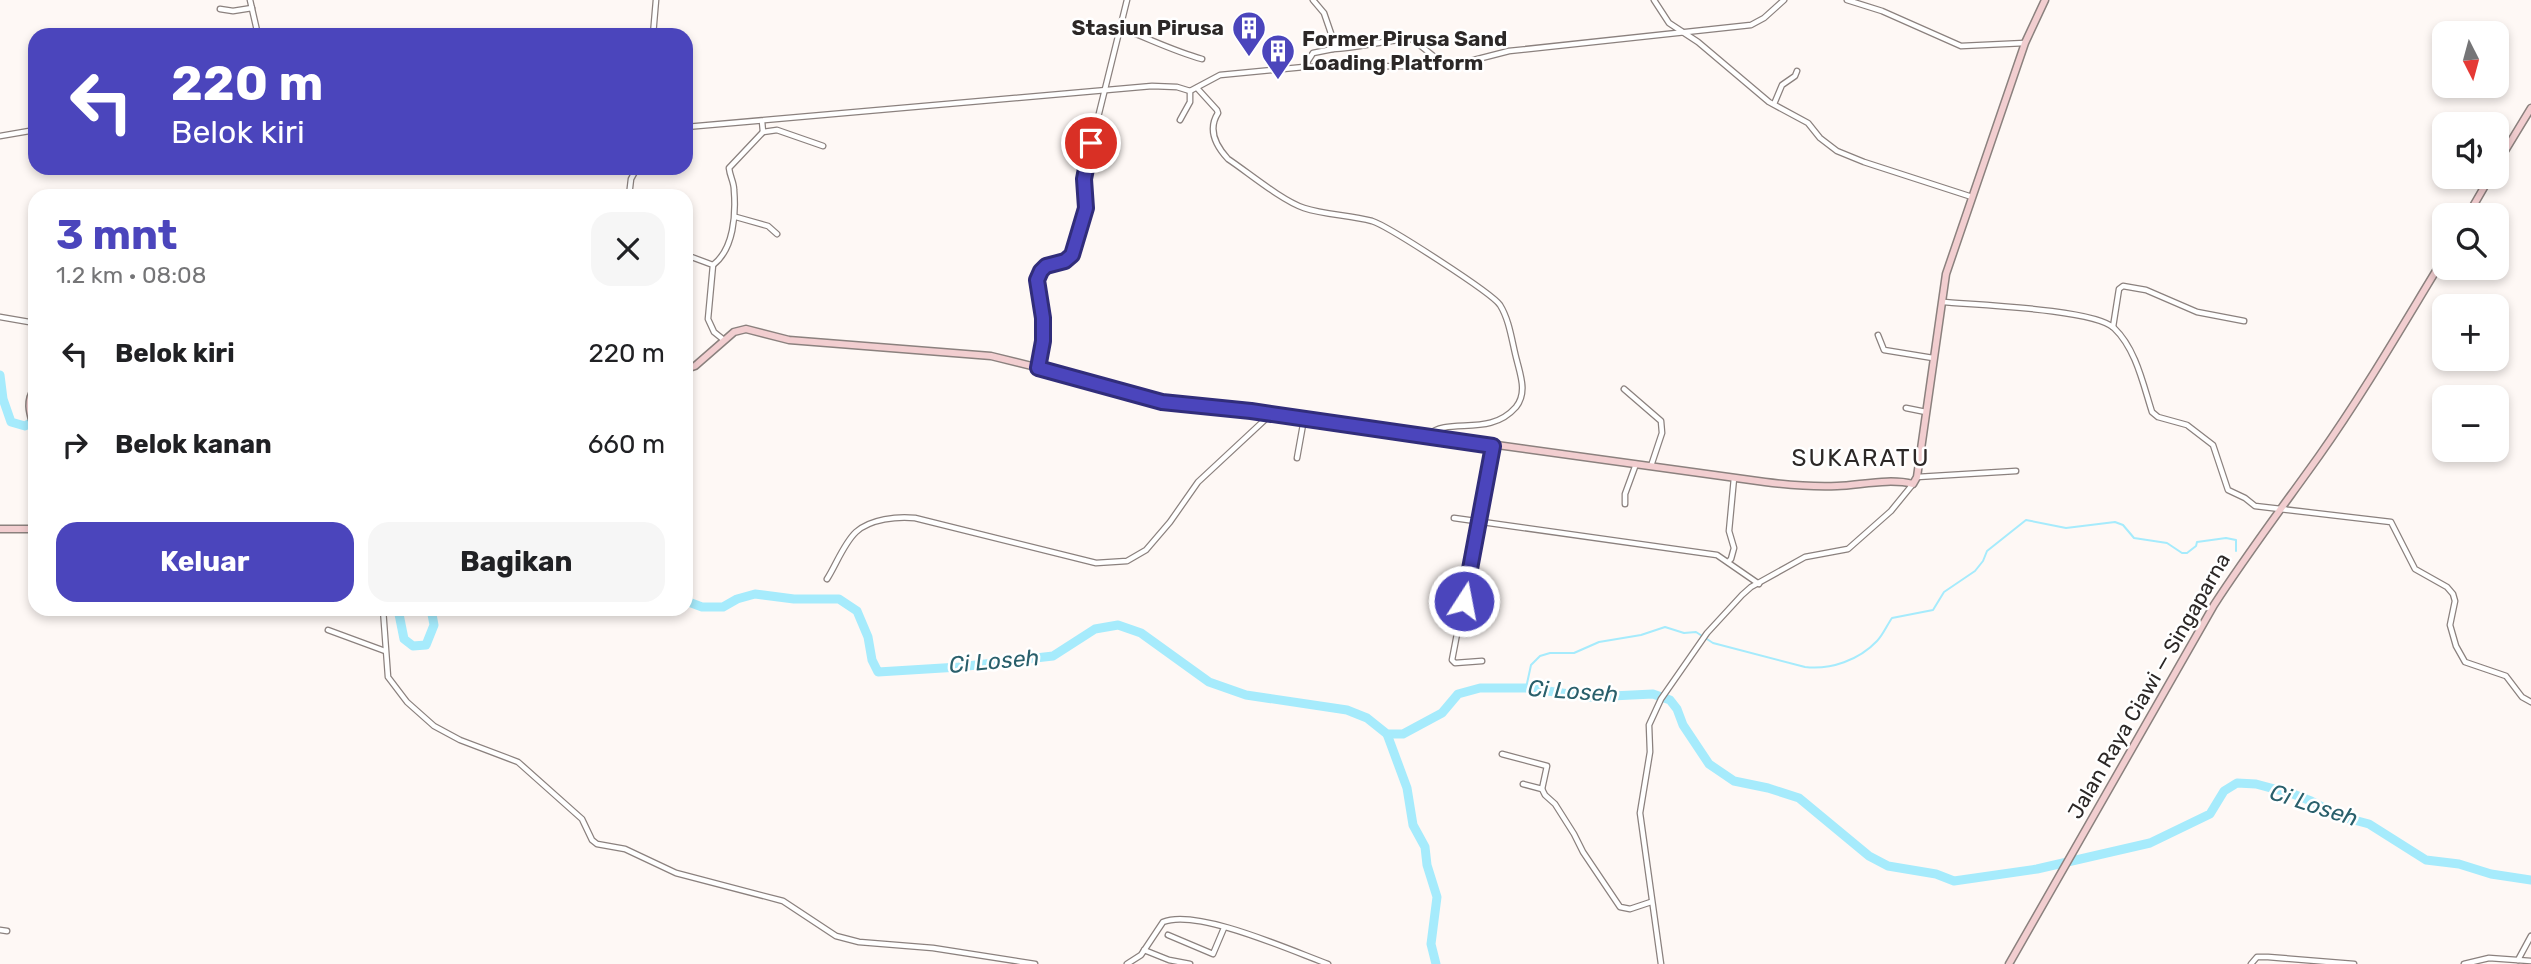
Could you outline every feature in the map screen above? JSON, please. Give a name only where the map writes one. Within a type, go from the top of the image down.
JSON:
[{"type":"street","points":[[250,0],[256,28]]},
{"type":"street","points":[[654,28],[656,0]]},
{"type":"street","points":[[1038,368],[1043,341],[1043,318],[1037,280],[1046,266],[1065,261],[1074,250],[1076,235],[1086,208],[1085,170],[1127,0]]},
{"type":"street","points":[[1313,0],[1324,13],[1334,43],[1333,49]]},
{"type":"street","points":[[1654,0],[1670,23],[1774,104],[1808,123],[1821,138],[1845,155],[1972,197]]},
{"type":"street","points":[[1190,92],[1220,75],[1304,67],[1379,68],[1470,61],[1509,51],[1751,25],[1765,18],[1784,0]]},
{"type":"street","points":[[1847,0],[1882,11],[1961,46],[2025,43]]},
{"type":"street","points":[[1661,964],[1640,813],[1650,752],[1650,720],[1661,698],[1703,638],[1742,595],[1805,557],[1848,550],[1891,511],[1915,481],[1946,274],[2025,43],[2045,0]]},
{"type":"street","points":[[220,9],[233,11],[252,8]]},
{"type":"street","points":[[1120,28],[1154,40],[1171,50],[1202,59]]},
{"type":"street","points":[[1304,67],[1313,53],[1412,39],[1441,62]]},
{"type":"street","points":[[1774,104],[1782,85],[1795,76],[1797,71]]},
{"type":"street","points":[[693,126],[1152,86],[1177,87],[1190,92]]},
{"type":"street","points":[[1197,88],[1218,113],[1214,120],[1214,137],[1218,148],[1228,159],[1304,208],[1378,223],[1499,303],[1508,327],[1523,394],[1508,414],[1491,423],[1437,429],[1427,437]]},
{"type":"street","points":[[1180,120],[1190,102],[1190,92]]},
{"type":"street","points":[[2509,144],[2531,108]]},
{"type":"street","points":[[762,121],[762,132]]},
{"type":"street","points":[[724,340],[714,332],[708,319],[713,265],[722,258],[736,217],[734,187],[729,168],[762,132],[777,130],[823,146]]},
{"type":"street","points":[[0,136],[28,131]]},
{"type":"street","points":[[736,217],[768,226],[777,234]]},
{"type":"street","points":[[693,258],[713,265]]},
{"type":"street","name":"Jalan Raya Ciawi — Singaparna","points":[[2009,964],[2214,605],[2380,364],[2432,278]]},
{"type":"street","points":[[2113,327],[2119,289],[2126,285],[2146,290],[2197,312],[2244,321]]},
{"type":"street","points":[[1943,302],[2070,314],[2091,318],[2113,327],[2136,362],[2154,415],[2187,425],[2213,445],[2222,478],[2230,492],[2258,507],[2391,522],[2416,569],[2447,587],[2453,594],[2455,601],[2451,628],[2456,646],[2466,662],[2505,676],[2522,697],[2531,702]]},
{"type":"street","points":[[0,317],[28,322]]},
{"type":"street","points":[[693,367],[734,332],[746,330],[789,341],[991,356],[1145,399],[1802,486],[1915,481],[2016,471]]},
{"type":"street","points":[[1878,335],[1884,350],[1933,358]]},
{"type":"street","points":[[1624,389],[1661,421],[1662,433],[1651,466]]},
{"type":"street","points":[[1906,408],[1927,412]]},
{"type":"street","points":[[827,579],[857,531],[870,524],[900,517],[915,518],[1096,563],[1127,561],[1146,551],[1205,475],[1271,414]]},
{"type":"street","points":[[1297,458],[1304,419]]},
{"type":"street","points":[[1482,661],[1453,662],[1493,446]]},
{"type":"street","points":[[1625,504],[1625,494],[1636,464]]},
{"type":"street","points":[[1728,562],[1734,548],[1728,531],[1734,478]]},
{"type":"street","points":[[1454,518],[1717,555],[1759,584]]},
{"type":"street","points":[[0,529],[28,529]]},
{"type":"street","points":[[383,616],[388,677],[407,702],[434,726],[460,740],[518,762],[582,819],[592,840],[597,844],[625,849],[676,873],[783,901],[835,936],[859,942],[947,950],[1035,964]]},
{"type":"street","points":[[1459,626],[1480,629]]},
{"type":"street","points":[[328,630],[385,651]]},
{"type":"street","points":[[1502,754],[1547,766],[1542,789],[1545,795],[1555,804],[1583,852],[1620,906],[1630,909],[1651,902]]},
{"type":"street","points":[[1523,784],[1542,789]]},
{"type":"street","points":[[1127,964],[1144,950],[1159,925],[1169,919],[1188,918],[1328,964]]},
{"type":"street","points":[[1168,935],[1213,954],[1224,928]]},
{"type":"street","points":[[0,930],[7,931]]},
{"type":"street","points":[[2518,960],[2531,936]]},
{"type":"street","points":[[1144,950],[1169,960],[1190,964]]},
{"type":"street","points":[[2251,964],[2256,957],[2268,957],[2354,964]]},
{"type":"street","points":[[2464,964],[2489,958],[2531,961]]},
{"type":"waterway","name":"Ci Loseh","points":[[0,375],[3,399],[11,422],[25,426],[28,424]]},
{"type":"waterway","points":[[1526,688],[1531,665],[1540,656],[1550,653],[1574,653],[1599,642],[1641,635],[1665,627],[1684,633],[1696,632],[1713,643],[1805,667],[1825,667],[1844,662],[1870,648],[1892,618],[1933,610],[1944,592],[1975,571],[1987,551],[2026,520],[2066,528],[2115,522],[2123,525],[2134,538],[2167,543],[2182,553],[2187,553],[2197,542],[2226,538],[2236,540],[2236,551]]},
{"type":"waterway","name":"Ci Loseh","points":[[693,604],[702,607],[723,607],[737,599],[755,594],[794,599],[839,599],[857,611],[878,672],[959,667],[1053,656],[1095,629],[1118,625],[1141,633],[1209,682],[1246,695],[1347,710],[1367,718],[1387,734],[1403,734],[1442,713],[1458,694],[1480,688],[1526,688],[1591,697],[1653,694],[1670,700],[1709,764],[1734,781],[1799,798],[1869,856],[1888,866],[1936,874],[1954,881],[2037,869],[2150,843],[2210,814],[2224,791],[2237,783],[2256,784],[2293,794],[2339,816],[2369,824],[2426,860],[2459,864],[2491,874],[2531,880]]},
{"type":"waterway","name":"Ci Loseh","points":[[399,616],[404,639],[413,646],[426,645],[434,625],[432,616]]},
{"type":"waterway","points":[[1387,734],[1407,788],[1413,825],[1425,847],[1427,865],[1437,897],[1431,944],[1436,964]]},
{"type":"place","name":"Stasiun Pirusa","points":[[1249,58]]},
{"type":"place","name":"Former Pirusa Sand Loading Platform","points":[[1278,81]]},
{"type":"district","name":"SUKARATU","points":[[1861,458]]},
{"type":"route","points":[[1091,143],[1084,179],[1086,208],[1072,255],[1065,261],[1046,266],[1038,275],[1043,341],[1038,368],[1162,402],[1251,411],[1493,446],[1464,601]]}]
